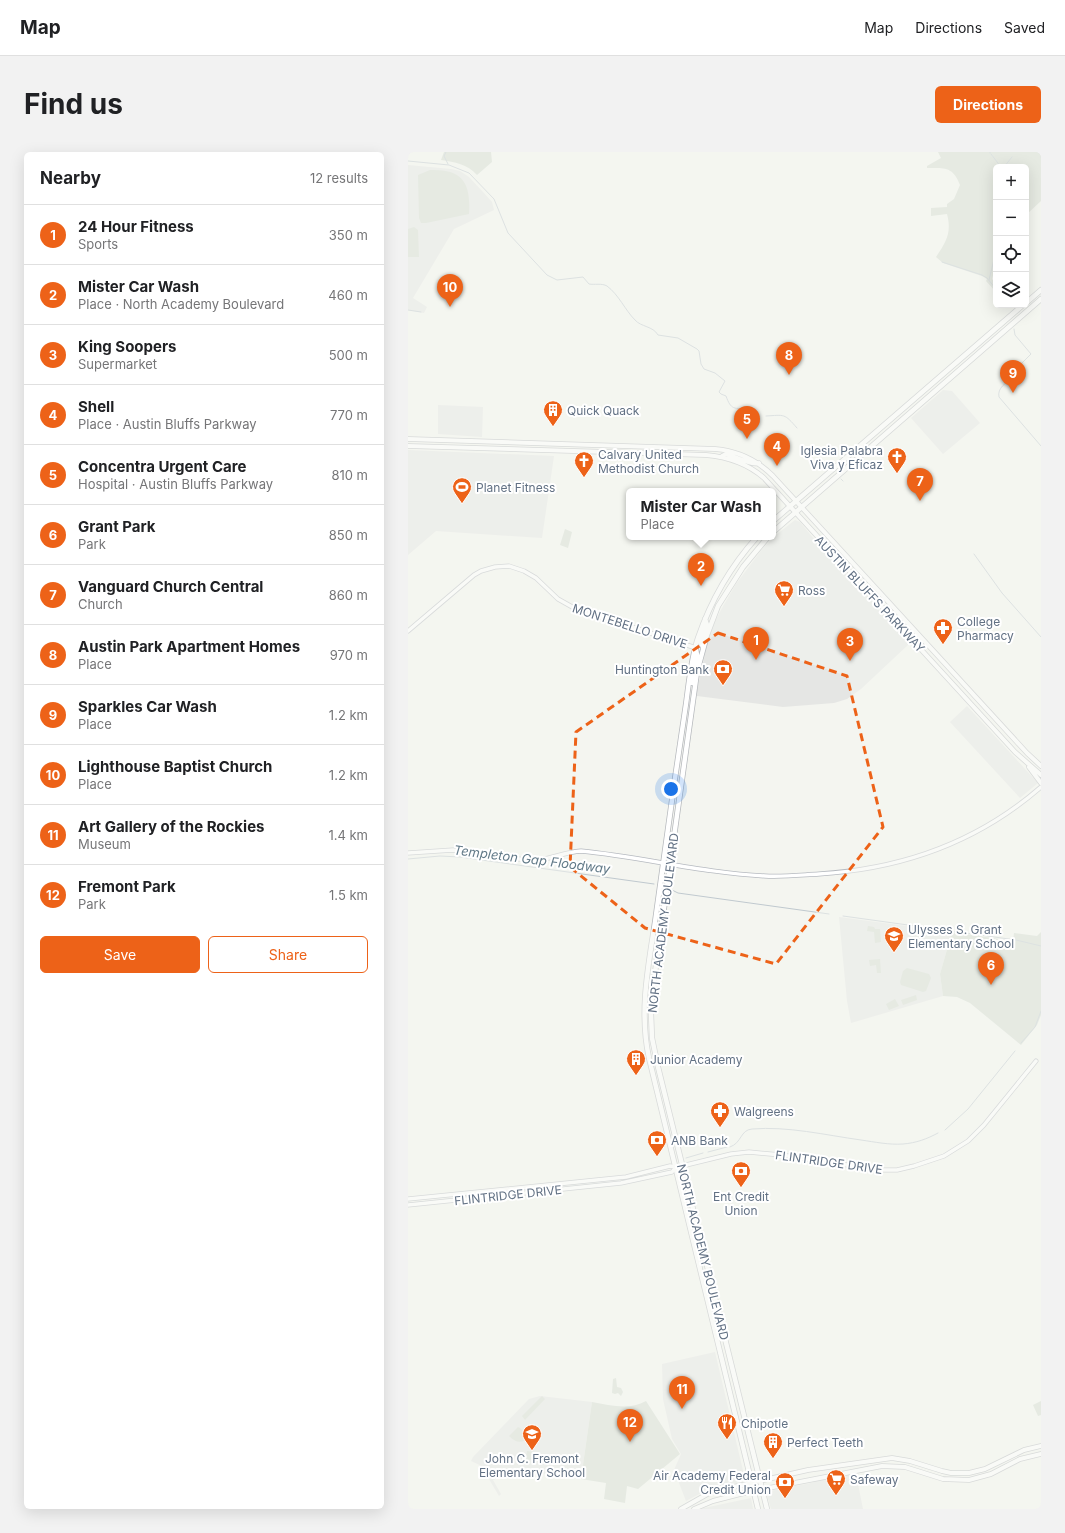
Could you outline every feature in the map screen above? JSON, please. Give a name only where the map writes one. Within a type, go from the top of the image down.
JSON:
[{"type":"highway","points":[[1029,300],[1041,290]]},
{"type":"highway","points":[[776,529],[1041,299]]},
{"type":"highway","points":[[776,518],[1020,308]]},
{"type":"highway","name":"NORTH ACADEMY BOULEVARD","points":[[755,540],[731,569],[715,598],[705,619],[696,648],[689,683],[645,988],[644,1014],[647,1048],[758,1509]]},
{"type":"highway","name":"NORTH ACADEMY BOULEVARD","points":[[766,540],[743,567],[727,592],[713,618],[703,647],[697,672],[653,984],[651,1014],[654,1051],[767,1509]]},
{"type":"highway","points":[[703,647],[701,643],[707,625],[705,619]]},
{"type":"highway","points":[[692,708],[690,700],[698,655],[696,648]]},
{"type":"main road","name":"AUSTIN BLUFFS PARKWAY","points":[[408,439],[727,450],[744,455],[759,463],[773,476],[1027,753],[1041,766]]},
{"type":"main road","points":[[530,450],[537,443]]},
{"type":"main road","name":"AUSTIN BLUFFS PARKWAY","points":[[408,446],[721,456],[739,462],[759,474],[772,488]]},
{"type":"main road","points":[[677,454],[684,448]]},
{"type":"main road","points":[[721,456],[726,454],[753,464],[759,463]]},
{"type":"main road","name":"AUSTIN BLUFFS PARKWAY","points":[[776,492],[1028,764],[1041,775]]},
{"type":"main road","points":[[1028,764],[1034,775],[1041,783]]},
{"type":"main road","points":[[681,1509],[711,1492],[808,1470],[892,1458],[910,1461],[951,1473],[969,1473],[985,1469],[1024,1450],[1041,1446]]},
{"type":"main road","points":[[694,1509],[713,1501],[762,1489],[885,1466],[911,1468],[943,1479],[969,1480],[990,1474],[1020,1459],[1041,1454]]},
{"type":"street","name":"MONTEBELLO DRIVE","points":[[408,631],[477,573],[495,566],[509,566],[528,573],[558,600],[574,608],[696,648]]},
{"type":"street","points":[[408,853],[453,850],[534,861],[544,860],[571,852],[582,851],[749,874],[779,876],[831,873],[887,865],[925,854],[965,838],[1008,813],[1041,787]]},
{"type":"street","name":"FLINTRIDGE DRIVE","points":[[408,1199],[626,1177],[670,1166],[676,1167],[736,1154],[755,1152],[880,1170],[897,1170],[944,1156],[968,1141],[984,1125],[1036,1061]]},
{"type":"street","name":"FLINTRIDGE DRIVE","points":[[408,1205],[621,1183],[672,1172],[676,1167]]},
{"type":"highlighted area","points":[[718,633],[847,676],[883,827],[776,964],[645,928],[570,867],[576,732]]},
{"type":"shaded area","points":[[444,152],[491,152],[492,162],[477,175],[465,166],[441,160]]},
{"type":"shaded area","points":[[938,152],[1041,152],[1041,201],[1029,212],[1029,164],[993,164],[993,289],[986,281],[987,279],[982,276],[943,263],[936,257],[943,247],[949,227],[947,214],[931,216],[931,208],[947,207],[947,204],[954,199],[960,185],[951,171],[943,168],[927,168],[927,166],[941,158]]},
{"type":"shaded area","points":[[408,165],[460,171],[469,177],[492,202],[494,210],[454,229],[413,298],[427,307],[424,313],[408,310]]},
{"type":"shaded area","points":[[430,170],[450,172],[457,175],[462,180],[468,193],[469,214],[421,223],[419,218],[418,175]]},
{"type":"shaded area","points":[[414,227],[418,230],[419,257],[408,257],[408,229]]},
{"type":"shaded area","points":[[943,390],[952,391],[980,423],[943,454],[911,418]]},
{"type":"shaded area","points":[[438,405],[483,407],[482,437],[438,434]]},
{"type":"shaded area","points":[[408,450],[554,456],[542,538],[436,531],[408,555]]},
{"type":"shaded area","points":[[795,520],[800,522],[830,557],[834,558],[839,566],[871,598],[875,606],[908,639],[909,644],[861,689],[847,699],[834,703],[783,707],[697,696],[707,644],[713,625],[736,584],[763,548],[771,540],[776,540],[776,535]]},
{"type":"shaded area","points":[[565,529],[572,532],[568,548],[560,545]]},
{"type":"shaded area","points":[[967,706],[1038,783],[1020,798],[950,722]]},
{"type":"shaded area","name":"Ulysses S. Grant Elementary School","points":[[839,917],[952,932],[940,974],[943,996],[851,1023],[847,1001]]},
{"type":"shaded area","points":[[868,926],[874,927],[875,929],[880,929],[881,942],[875,943],[874,932],[867,931]]},
{"type":"shaded area","points":[[952,932],[1013,941],[1014,933],[1037,936],[1041,932],[1041,1015],[1037,1025],[1021,1045],[970,1003],[957,997],[943,996],[940,974]]},
{"type":"shaded area","points":[[880,959],[881,973],[877,973],[876,965],[870,966],[869,960]]},
{"type":"shaded area","points":[[907,968],[929,974],[931,978],[926,991],[923,992],[901,985],[900,982],[903,971]]},
{"type":"shaded area","points":[[916,995],[917,1000],[903,1005],[901,1000]]},
{"type":"shaded area","points":[[895,999],[899,1006],[889,1010],[886,1004]]},
{"type":"shaded area","points":[[715,1352],[745,1479],[744,1481],[705,1491],[686,1501],[674,1470],[681,1454],[672,1439],[663,1399],[662,1364]]},
{"type":"shaded area","points":[[616,1378],[617,1387],[621,1388],[623,1392],[621,1396],[618,1393],[612,1393],[613,1379]]},
{"type":"shaded area","name":"John C. Fremont Elementary School","points":[[540,1396],[592,1402],[581,1479],[524,1471],[514,1473],[493,1480],[501,1494],[499,1496],[486,1474],[486,1468],[471,1461],[473,1457],[529,1399]]},
{"type":"shaded area","points":[[542,1396],[545,1399],[525,1420],[522,1416]]},
{"type":"shaded area","points":[[646,1401],[680,1454],[638,1489],[627,1486],[625,1503],[604,1499],[606,1483],[581,1479],[592,1402],[626,1407]]},
{"type":"shaded area","points":[[1041,1401],[1041,1415],[1038,1416],[1033,1405]]},
{"type":"shaded area","points":[[518,1427],[529,1437],[521,1442],[514,1440],[509,1436]]},
{"type":"shaded area","points":[[527,1451],[540,1453],[539,1455],[542,1455],[541,1462],[526,1459]]},
{"type":"shaded area","points":[[854,1473],[856,1474],[863,1509],[771,1509],[767,1495],[770,1491]]},
{"type":"shaded area","points":[[751,1498],[753,1509],[701,1509],[704,1508]]},
{"type":"waterway","name":"Templeton Gap Floodway","points":[[446,152],[444,156],[448,164]]},
{"type":"waterway","points":[[991,154],[999,164]]},
{"type":"waterway","points":[[1006,164],[1012,157]]},
{"type":"waterway","name":"Templeton Gap Floodway","points":[[408,161],[449,165],[469,173],[494,199],[508,233],[547,275],[557,280],[583,277],[589,284],[607,286],[615,294],[631,316],[640,324],[653,330],[658,335],[678,338],[697,349],[699,351],[701,364],[704,369],[715,373],[725,381],[719,392],[726,396],[734,408],[749,408]]},
{"type":"waterway","points":[[942,262],[982,275],[987,278],[993,285]]},
{"type":"waterway","points":[[989,280],[993,263]]},
{"type":"waterway","points":[[408,310],[421,312]]},
{"type":"waterway","points":[[1014,329],[1015,335],[1031,354],[1016,369]]},
{"type":"waterway","points":[[1012,378],[1001,388],[999,391],[999,397],[1041,446]]},
{"type":"waterway","name":"Templeton Gap Floodway","points":[[766,416],[784,416],[797,428]]},
{"type":"waterway","name":"Templeton Gap Floodway","points":[[974,554],[1002,593],[1041,637]]},
{"type":"waterway","name":"Templeton Gap Floodway","points":[[408,859],[440,856],[460,857],[654,884]]},
{"type":"waterway","name":"Templeton Gap Floodway","points":[[672,890],[678,893],[829,914]]},
{"type":"waterway","name":"Templeton Gap Floodway","points":[[843,916],[1016,940],[1041,946]]},
{"type":"waterway","points":[[1021,1043],[1035,1027],[1041,1011]]},
{"type":"waterway","points":[[945,1130],[968,1109],[1015,1051]]},
{"type":"waterway","points":[[730,1147],[737,1143],[743,1134],[748,1130],[766,1128],[793,1130],[887,1144],[917,1142],[938,1133]]},
{"type":"waterway","points":[[708,1152],[727,1147]]},
{"type":"waterway","points":[[686,1158],[703,1153]]},
{"type":"place","name":"Lighthouse Baptist Church","points":[[450,307]]},
{"type":"place","name":"Austin Park Apartment Homes","points":[[789,375]]},
{"type":"place","name":"Sparkles Car Wash","points":[[1013,393]]},
{"type":"place","name":"Quick Quack","points":[[553,427]]},
{"type":"place","name":"Concentra Urgent Care","points":[[747,439]]},
{"type":"place","name":"Shell","points":[[777,466]]},
{"type":"place","name":"Iglesia Palabra Viva y Eficaz","points":[[897,474]]},
{"type":"place","name":"Calvary United Methodist Church","points":[[584,478]]},
{"type":"place","name":"Vanguard Church Central","points":[[920,501]]},
{"type":"place","name":"Planet Fitness","points":[[462,504]]},
{"type":"place","name":"Mister Car Wash","points":[[701,586]]},
{"type":"place","name":"Ross","points":[[784,607]]},
{"type":"place","name":"College Pharmacy","points":[[943,645]]},
{"type":"place","name":"24 Hour Fitness","points":[[756,660]]},
{"type":"place","name":"King Soopers","points":[[850,661]]},
{"type":"place","name":"Huntington Bank","points":[[723,686]]},
{"type":"place","name":"Ulysses S. Grant Elementary School","points":[[894,953]]},
{"type":"place","name":"Grant Park","points":[[991,985]]},
{"type":"place","name":"Junior Academy","points":[[636,1076]]},
{"type":"place","name":"Walgreens","points":[[720,1128]]},
{"type":"place","name":"ANB Bank","points":[[657,1157]]},
{"type":"place","name":"Ent Credit Union","points":[[741,1188]]},
{"type":"place","name":"Art Gallery of the Rockies","points":[[682,1409]]},
{"type":"place","name":"Chipotle","points":[[727,1440]]},
{"type":"place","name":"Fremont Park","points":[[630,1442]]},
{"type":"place","name":"John C. Fremont Elementary School","points":[[532,1451]]},
{"type":"place","name":"Perfect Teeth","points":[[773,1459]]},
{"type":"place","name":"Safeway","points":[[836,1496]]},
{"type":"place","name":"Air Academy Federal Credit Union","points":[[785,1499]]}]
